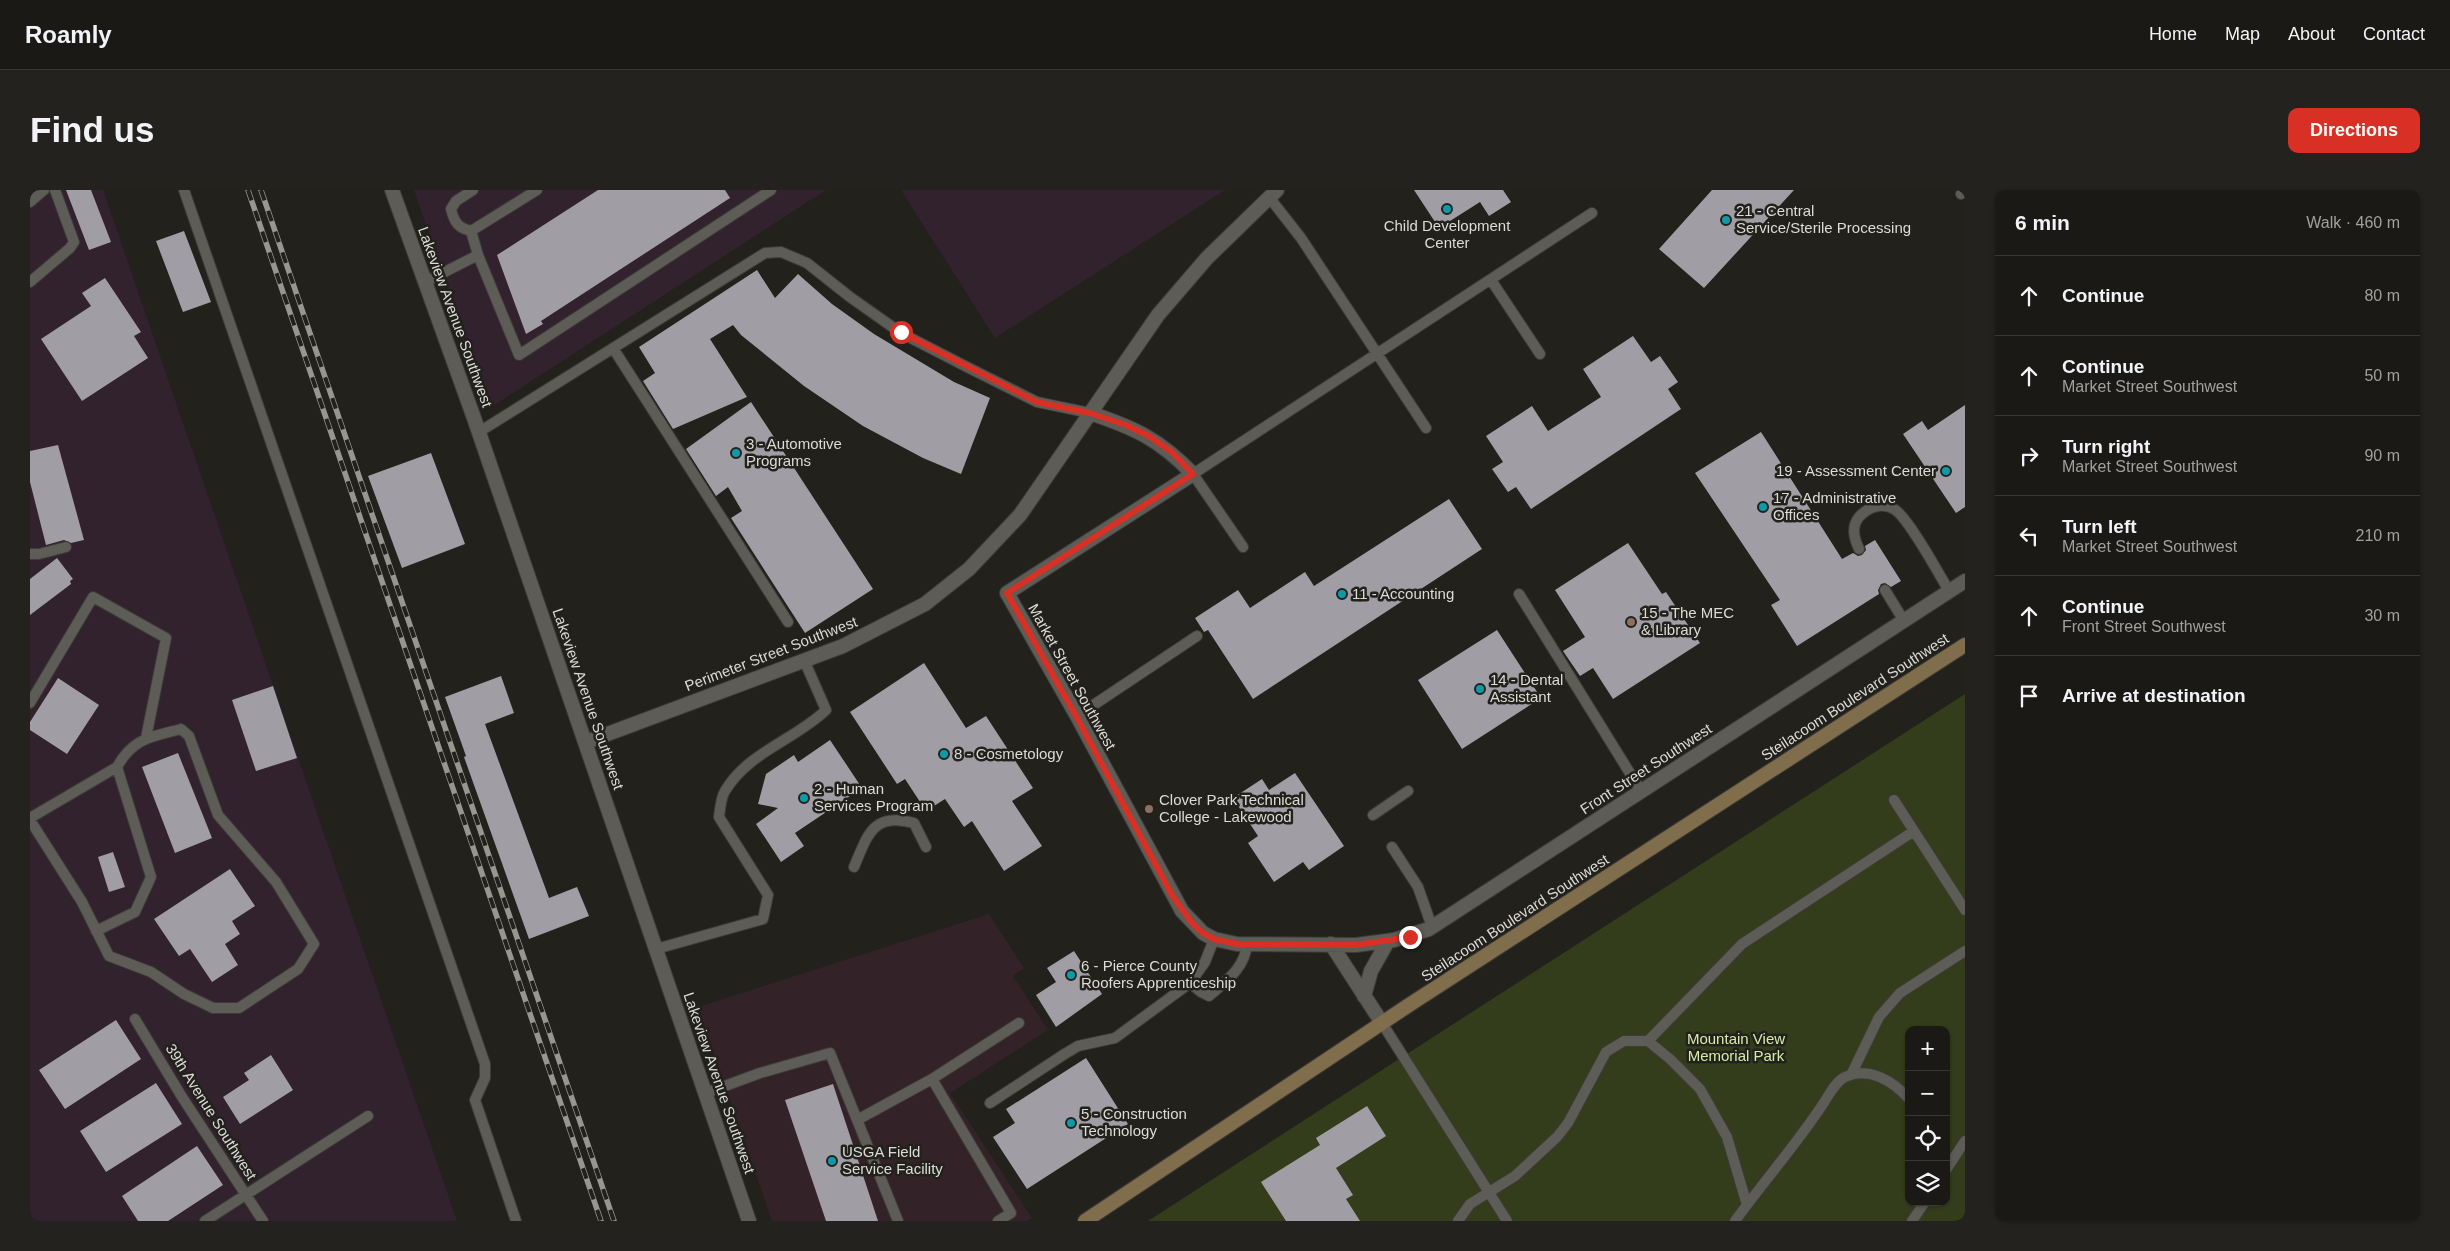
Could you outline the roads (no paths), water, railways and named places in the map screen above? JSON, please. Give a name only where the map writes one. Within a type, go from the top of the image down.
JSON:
[{"type":"main road","name":"Steilacoom Boulevard Southwest","points":[[1085,1221],[1382,1023],[1965,645]]},
{"type":"street","name":"Lakeview Avenue Southwest","points":[[392,190],[479,432],[749,1221]]},
{"type":"street","name":"Perimeter Street Southwest","points":[[586,742],[843,646],[924,604],[969,569],[1020,515],[1158,315],[1207,258],[1273,194]]},
{"type":"street","points":[[1090,413],[1126,425],[1149,436],[1172,452],[1193,474]]},
{"type":"street","name":"Market Street Southwest","points":[[1193,474],[1007,593],[1182,911],[1192,923],[1214,939],[1248,944],[1332,944]]},
{"type":"street","name":"Front Street Southwest","points":[[1332,944],[1356,945],[1388,941],[1410,937],[1432,927],[1965,581]]},
{"type":"street","points":[[1364,996],[1371,971],[1388,941]]},
{"type":"street","points":[[1332,944],[1382,1023]]},
{"type":"lane","points":[[30,202],[44,190]]},
{"type":"lane","points":[[30,282],[70,248],[74,242],[55,190]]},
{"type":"lane","points":[[184,190],[485,1064],[485,1078],[475,1100],[516,1221]]},
{"type":"lane","points":[[471,232],[460,228],[454,220],[451,209],[456,201],[473,190]]},
{"type":"lane","points":[[471,232],[537,190]]},
{"type":"lane","points":[[471,232],[478,255],[519,355],[771,190]]},
{"type":"lane","points":[[1273,194],[1426,428]]},
{"type":"lane","points":[[1243,547],[1193,474],[1592,213]]},
{"type":"lane","points":[[479,432],[766,253],[781,252],[807,262],[850,298],[901,332],[969,368],[1037,402],[1090,413]]},
{"type":"lane","points":[[425,282],[478,255]]},
{"type":"lane","points":[[1491,280],[1540,354]]},
{"type":"lane","points":[[613,348],[788,622]]},
{"type":"lane","points":[[1859,549],[1854,538],[1854,530],[1858,519],[1866,510],[1884,506],[1895,509],[1949,591]]},
{"type":"lane","points":[[30,554],[38,554],[66,547]]},
{"type":"lane","points":[[1885,590],[1904,620]]},
{"type":"lane","points":[[1519,594],[1641,791]]},
{"type":"lane","points":[[30,703],[93,597],[166,638],[146,738]]},
{"type":"lane","points":[[1076,716],[1196,636]]},
{"type":"lane","points":[[656,949],[764,919],[768,895],[719,817],[724,792],[744,766],[815,721],[826,710],[804,660]]},
{"type":"lane","points":[[181,729],[189,736],[218,815],[276,882],[314,944],[298,969],[239,1008],[213,1008],[184,994],[151,972],[109,956],[82,902],[30,819],[117,767],[126,751],[146,738],[181,729]]},
{"type":"lane","points":[[96,931],[135,912],[152,877],[117,767]]},
{"type":"lane","points":[[1373,815],[1408,791]]},
{"type":"lane","points":[[1894,800],[1965,910]]},
{"type":"lane","points":[[854,867],[868,834],[880,824],[896,818],[914,823],[926,847]]},
{"type":"lane","points":[[1648,1041],[1742,944],[1914,831]]},
{"type":"lane","points":[[1392,847],[1418,887],[1432,927]]},
{"type":"lane","points":[[990,1103],[1078,1046],[1115,1038],[1190,982],[1205,962],[1214,939]]},
{"type":"lane","points":[[1190,982],[1201,992],[1209,996],[1235,973],[1246,957],[1248,944]]},
{"type":"lane","points":[[1851,1075],[1879,1017],[1900,994],[1965,951]]},
{"type":"lane","name":"39th Avenue Southwest","points":[[135,1019],[182,1097],[263,1221]]},
{"type":"lane","points":[[857,1120],[932,1079],[1019,1023]]},
{"type":"lane","points":[[1382,1023],[1507,1221]]},
{"type":"lane","points":[[1458,1221],[1470,1204],[1516,1176],[1557,1137],[1568,1123],[1606,1052],[1624,1041],[1648,1041],[1670,1059],[1694,1083],[1714,1111],[1727,1137],[1747,1205]]},
{"type":"lane","points":[[706,1093],[760,1073],[830,1053],[898,1221]]},
{"type":"lane","points":[[1735,1221],[1796,1144],[1842,1078],[1860,1073],[1878,1076],[1888,1080],[1905,1095]]},
{"type":"lane","points":[[932,1079],[1011,1213],[998,1221]]},
{"type":"lane","points":[[205,1221],[245,1193],[368,1116]]},
{"type":"lane","points":[[1950,1164],[1965,1141]]},
{"type":"lane","points":[[1912,1221],[1922,1206]]},
{"type":"railway","points":[[248,190],[601,1221]]},
{"type":"railway","points":[[261,190],[614,1221]]},
{"type":"place","name":"Child Development Center","points":[[1447,209]]},
{"type":"place","name":"21 - Central Service/Sterile Processing","points":[[1726,220]]},
{"type":"place","name":"3 - Automotive Programs","points":[[736,453]]},
{"type":"place","name":"19 - Assessment Center","points":[[1946,471]]},
{"type":"place","name":"17 - Administrative Offices","points":[[1763,507]]},
{"type":"place","name":"11 - Accounting","points":[[1342,594]]},
{"type":"place","name":"15 - The MEC & Library","points":[[1631,622]]},
{"type":"place","name":"14 - Dental Assistant","points":[[1480,689]]},
{"type":"place","name":"8 - Cosmetology","points":[[944,754]]},
{"type":"place","name":"2 - Human Services Program","points":[[804,798]]},
{"type":"place","name":"Clover Park Technical College - Lakewood","points":[[1149,809]]},
{"type":"place","name":"6 - Pierce County Roofers Apprenticeship","points":[[1071,975]]},
{"type":"place","name":"5 - Construction Technology","points":[[1071,1123]]},
{"type":"place","name":"USGA Field Service Facility","points":[[832,1161]]},
{"type":"park label","name":"Mountain View Memorial Park","points":[[1736,1048]]}]
